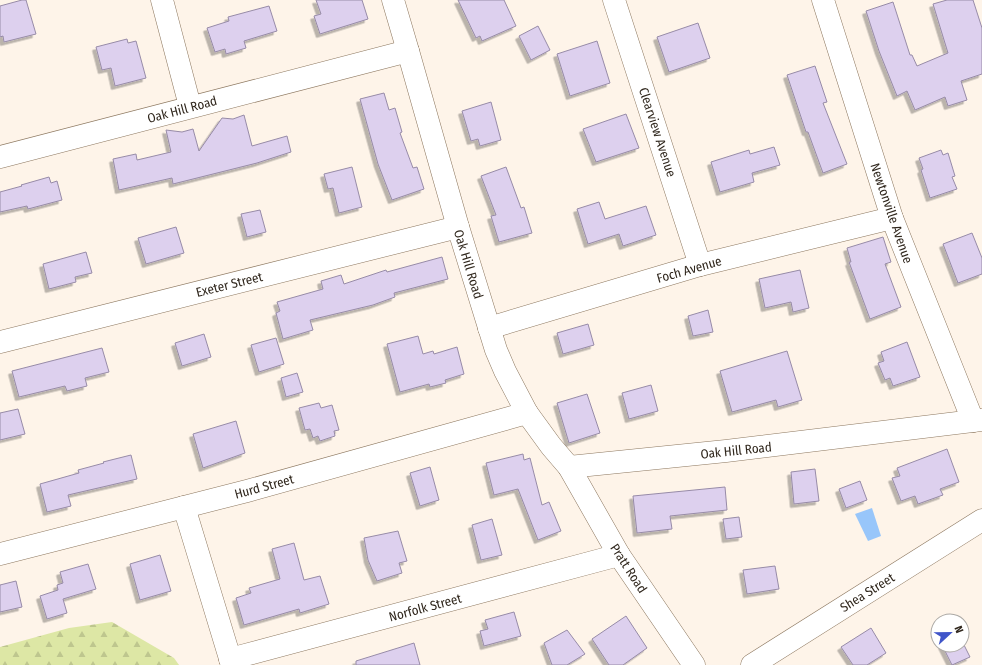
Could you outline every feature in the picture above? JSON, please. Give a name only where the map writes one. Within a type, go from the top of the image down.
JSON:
[{"type":"street","points":[[162,0],[190,106]]},
{"type":"street","points":[[392,0],[408,51]]},
{"type":"street","name":"Clearview Avenue","points":[[614,0],[700,265]]},
{"type":"street","name":"Newtonville Avenue","points":[[823,0],[892,218],[977,421]]},
{"type":"street","name":"Oak Hill Road","points":[[0,157],[190,106],[408,51],[458,227],[496,350],[516,394],[527,413],[550,446],[569,467],[726,451],[977,421]]},
{"type":"street","name":"Foch Avenue","points":[[489,328],[700,265],[892,218]]},
{"type":"street","name":"Exeter Street","points":[[0,342],[458,227]]},
{"type":"street","name":"Hurd Street","points":[[0,554],[184,507],[527,413]]},
{"type":"street","name":"Pratt Road","points":[[569,467],[619,555],[694,665]]},
{"type":"street","points":[[184,507],[231,662]]},
{"type":"street","name":"Shea Street","points":[[752,665],[982,520]]},
{"type":"street","name":"Norfolk Street","points":[[231,662],[619,555]]},
{"type":"green space","points":[[112,622],[174,658],[179,665],[0,665],[0,647],[69,628]]},
{"type":"water","points":[[872,508],[881,536],[868,541],[855,514]]},
{"type":"building","points":[[26,0],[36,34],[4,42],[3,36],[0,37],[0,6]]},
{"type":"building","points":[[316,0],[362,0],[368,19],[320,34],[314,16],[321,14]]},
{"type":"building","points":[[458,0],[504,0],[516,26],[482,41],[480,36],[476,38]]},
{"type":"building","points":[[947,0],[973,0],[982,28],[982,74],[961,81],[967,100],[948,106],[945,97],[915,110],[907,91],[897,96],[879,51],[866,11],[893,2],[910,55],[912,55],[917,66],[948,53],[933,4]]},
{"type":"building","points":[[269,6],[277,31],[244,41],[246,48],[226,54],[225,49],[215,52],[207,28],[229,21],[228,17]]},
{"type":"building","points":[[698,23],[710,58],[669,72],[657,37]]},
{"type":"building","points":[[538,26],[550,50],[531,60],[519,36]]},
{"type":"building","points":[[127,39],[128,43],[136,41],[146,78],[115,86],[111,68],[102,70],[96,47]]},
{"type":"building","points":[[597,41],[610,83],[570,96],[557,54]]},
{"type":"building","points":[[815,66],[827,102],[823,103],[847,164],[823,173],[808,132],[806,132],[787,75]]},
{"type":"building","points":[[384,93],[389,110],[395,108],[402,132],[400,133],[413,168],[417,167],[424,189],[392,200],[378,164],[360,99]]},
{"type":"building","points":[[491,102],[501,140],[480,146],[478,139],[471,141],[462,111]]},
{"type":"building","points":[[626,114],[639,148],[596,162],[583,129]]},
{"type":"building","points":[[244,115],[252,146],[287,136],[291,152],[257,163],[173,184],[172,178],[119,190],[113,159],[136,154],[137,160],[171,152],[166,130],[182,132],[193,129],[199,151],[222,118],[233,119]]},
{"type":"building","points":[[774,147],[780,165],[752,173],[754,182],[720,192],[711,162],[749,150],[750,154]]},
{"type":"building","points":[[941,150],[943,155],[948,153],[955,176],[952,177],[957,189],[930,198],[921,170],[923,169],[919,158]]},
{"type":"building","points":[[352,167],[362,207],[339,213],[333,188],[328,189],[324,174]]},
{"type":"building","points":[[506,167],[521,208],[524,207],[532,233],[499,242],[491,216],[496,215],[481,176]]},
{"type":"building","points":[[49,177],[51,183],[57,181],[62,200],[28,209],[27,206],[0,212],[0,192]]},
{"type":"building","points":[[599,202],[605,219],[646,206],[656,235],[623,246],[619,234],[588,244],[577,209]]},
{"type":"building","points":[[260,210],[266,232],[247,237],[241,214]]},
{"type":"building","points":[[176,227],[184,253],[146,264],[138,238]]},
{"type":"building","points":[[972,233],[982,258],[982,274],[958,283],[943,244]]},
{"type":"building","points":[[883,237],[891,262],[885,264],[901,307],[870,319],[849,262],[851,262],[847,248]]},
{"type":"building","points":[[86,252],[92,273],[75,277],[76,282],[49,289],[43,264]]},
{"type":"building","points":[[442,257],[448,279],[394,293],[395,297],[373,305],[310,320],[313,330],[283,339],[276,313],[280,311],[277,302],[323,289],[321,281],[341,275],[344,284],[386,270],[387,272]]},
{"type":"building","points":[[800,270],[809,308],[793,312],[791,302],[765,308],[759,279]]},
{"type":"building","points":[[708,310],[713,332],[693,336],[688,316]]},
{"type":"building","points":[[588,324],[594,345],[563,354],[557,333]]},
{"type":"building","points":[[204,334],[211,357],[182,366],[175,343]]},
{"type":"building","points":[[418,336],[423,354],[433,351],[434,354],[457,347],[464,374],[445,380],[446,383],[430,387],[429,384],[400,392],[387,344]]},
{"type":"building","points":[[276,338],[284,364],[259,372],[251,345]]},
{"type":"building","points":[[907,342],[920,377],[893,386],[890,378],[885,380],[878,363],[884,361],[881,352]]},
{"type":"building","points":[[102,348],[109,372],[85,378],[87,386],[67,391],[65,386],[19,397],[12,371]]},
{"type":"building","points":[[787,351],[802,400],[778,407],[776,400],[732,412],[720,371]]},
{"type":"building","points":[[297,373],[303,392],[286,397],[281,378]]},
{"type":"building","points":[[651,385],[658,411],[629,419],[622,393]]},
{"type":"building","points":[[587,394],[600,433],[569,443],[557,403]]},
{"type":"building","points":[[319,403],[321,408],[332,405],[339,430],[334,431],[335,436],[320,441],[318,436],[313,438],[310,429],[305,430],[299,408]]},
{"type":"building","points":[[18,409],[25,434],[0,440],[0,413]]},
{"type":"building","points":[[236,421],[245,453],[203,468],[193,434]]},
{"type":"building","points":[[947,449],[959,482],[940,489],[943,495],[918,504],[915,496],[901,501],[892,478],[900,476],[897,468]]},
{"type":"building","points":[[523,454],[524,460],[530,458],[542,505],[549,502],[561,531],[538,540],[518,489],[494,495],[486,463]]},
{"type":"building","points":[[131,455],[137,479],[68,495],[71,506],[47,512],[40,484],[79,473],[78,470],[104,463],[103,462]]},
{"type":"building","points":[[430,467],[439,500],[420,506],[410,473]]},
{"type":"building","points":[[815,469],[819,501],[794,504],[791,472]]},
{"type":"building","points":[[860,481],[867,500],[846,508],[839,489]]},
{"type":"building","points":[[725,487],[727,510],[670,516],[672,529],[637,533],[633,496]]},
{"type":"building","points":[[739,517],[742,537],[726,539],[723,519]]},
{"type":"building","points":[[492,519],[502,555],[481,560],[472,525]]},
{"type":"building","points":[[398,531],[407,561],[399,563],[402,573],[377,581],[368,560],[364,538]]},
{"type":"building","points":[[294,543],[304,580],[320,576],[329,604],[300,613],[299,609],[244,625],[236,598],[251,593],[249,588],[280,579],[272,549]]},
{"type":"building","points":[[160,555],[171,591],[140,600],[130,564]]},
{"type":"building","points":[[88,564],[96,589],[63,599],[67,613],[47,619],[40,596],[58,590],[57,585],[63,583],[60,572]]},
{"type":"building","points":[[775,566],[779,589],[747,594],[743,570]]},
{"type":"building","points":[[16,581],[22,607],[0,612],[0,585]]},
{"type":"building","points":[[514,612],[521,636],[484,646],[480,631],[488,629],[485,620]]},
{"type":"building","points":[[626,616],[647,648],[623,665],[609,665],[592,639]]},
{"type":"building","points":[[871,628],[886,653],[867,665],[853,665],[841,647]]},
{"type":"building","points":[[567,630],[585,654],[567,665],[552,665],[544,643]]},
{"type":"building","points":[[414,643],[420,665],[356,665],[356,661]]},
{"type":"building","points":[[946,653],[968,653],[970,657],[952,665]]}]
